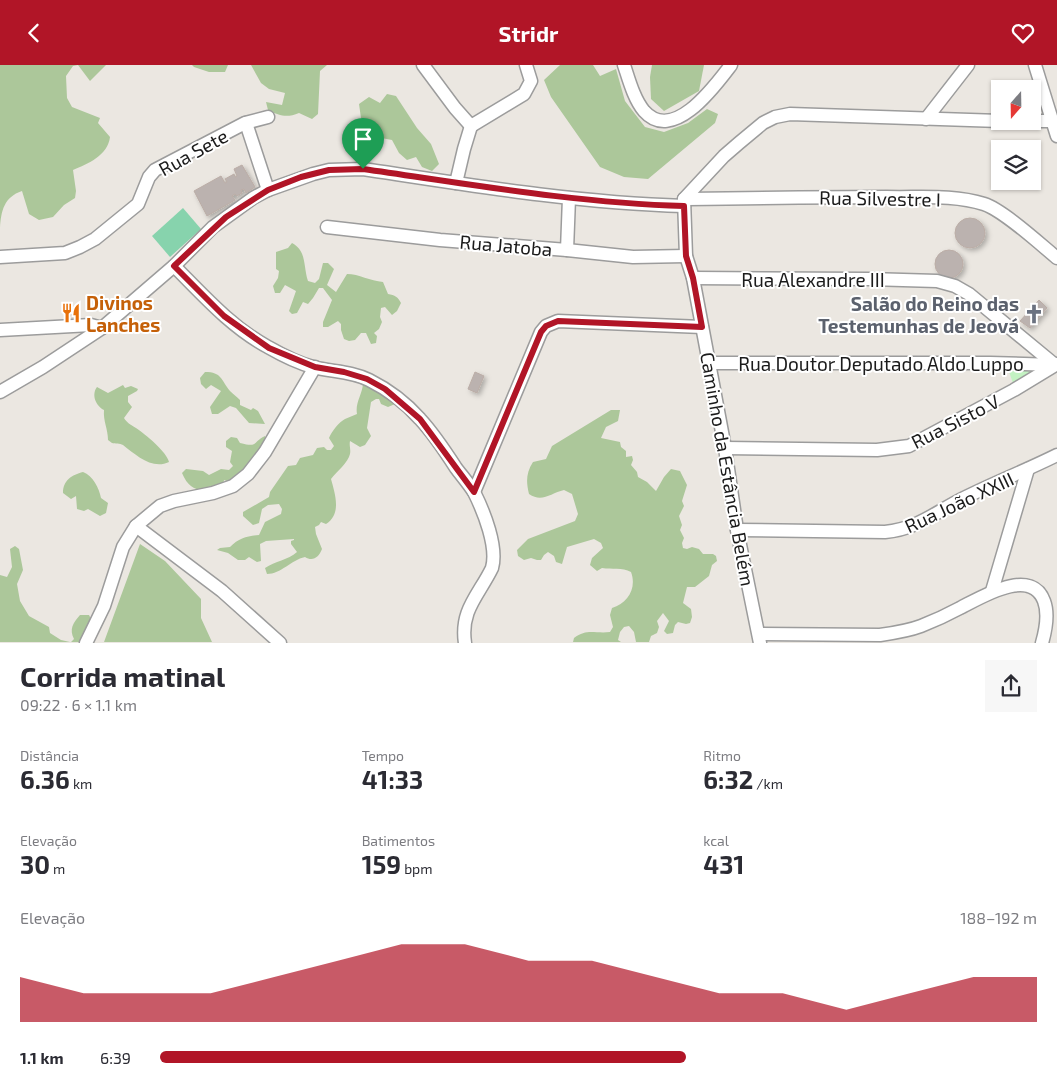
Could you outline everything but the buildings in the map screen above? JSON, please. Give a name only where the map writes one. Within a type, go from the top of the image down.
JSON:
[{"type":"street","points":[[423,65],[455,108],[472,126]]},
{"type":"street","points":[[456,183],[472,126],[524,94],[531,81],[526,65]]},
{"type":"street","points":[[624,65],[644,111],[650,117],[667,122],[701,102],[731,65]]},
{"type":"street","points":[[630,81],[636,65]]},
{"type":"street","points":[[926,119],[968,65]]},
{"type":"street","points":[[1035,65],[1057,136]]},
{"type":"street","points":[[684,203],[731,149],[763,123],[775,117],[790,114],[991,121]]},
{"type":"street","name":"Rua Sete","points":[[0,257],[65,253],[80,247],[95,239],[138,204],[149,177],[155,170],[246,123],[268,117]]},
{"type":"street","points":[[1041,121],[1051,121]]},
{"type":"street","points":[[246,123],[268,190]]},
{"type":"street","name":"Rua Silvestre I","points":[[0,391],[43,367],[102,328],[174,266],[226,217],[268,190],[329,170],[363,169],[456,183],[633,204],[830,197],[971,200],[986,205],[1002,215],[1057,258]]},
{"type":"street","points":[[567,250],[569,197]]},
{"type":"street","name":"Caminho da Estância Belém","points":[[684,203],[686,256],[693,278],[737,530],[759,638]]},
{"type":"street","name":"Rua Jatoba","points":[[327,227],[440,240],[633,257],[686,256]]},
{"type":"street","points":[[174,266],[224,316],[269,348],[315,367],[344,372],[367,379],[397,399],[420,419],[474,492],[488,527],[493,547],[494,561],[466,617],[463,629],[465,643]]},
{"type":"street","name":"Rua Alexandre III","points":[[693,278],[937,281],[955,286],[969,294],[1056,364]]},
{"type":"street","points":[[474,492],[528,361],[541,332],[546,326],[558,321],[702,327]]},
{"type":"street","points":[[0,329],[91,325],[102,328]]},
{"type":"street","name":"Rua Doutor Deputado Aldo Luppo","points":[[708,363],[1056,364]]},
{"type":"street","name":"Rua Sisto V","points":[[724,447],[877,450],[909,445],[1014,390],[1056,364]]},
{"type":"street","points":[[86,643],[104,606],[116,565],[136,526],[160,506],[174,501],[213,493],[232,486],[248,474],[265,452],[315,367]]},
{"type":"street","name":"Rua João XXIII","points":[[737,530],[885,532],[902,530],[917,524],[965,497],[1057,455]]},
{"type":"street","points":[[992,591],[1028,469]]},
{"type":"street","points":[[136,526],[222,591],[280,643]]},
{"type":"street","points":[[759,638],[899,633],[928,623],[992,591],[1019,585],[1032,588],[1041,594],[1046,608],[1046,624],[1042,643]]},
{"type":"green space","points":[[0,65],[78,65],[73,66],[66,76],[67,98],[72,107],[100,118],[98,123],[110,137],[101,154],[91,162],[73,170],[75,198],[64,205],[53,217],[39,220],[29,214],[22,191],[7,201],[1,216],[0,228]]},
{"type":"green space","points":[[78,65],[106,65],[90,81]]},
{"type":"green space","points":[[192,65],[228,65],[225,72],[209,72]]},
{"type":"green space","points":[[251,65],[327,65],[320,71],[318,114],[312,119],[299,113],[284,116],[268,110],[266,102],[282,105],[285,93],[269,89],[261,83]]},
{"type":"green space","points":[[560,65],[593,65],[600,76],[616,69],[625,101],[645,127],[664,132],[688,123],[707,109],[718,114],[715,123],[648,179],[624,177],[600,167],[551,97],[544,80]]},
{"type":"green space","points":[[652,65],[704,65],[699,91],[664,111],[651,99],[650,77]]},
{"type":"green space","points":[[387,94],[396,96],[417,128],[431,144],[439,164],[432,171],[422,167],[416,157],[407,160],[399,153],[392,140],[376,137],[361,118],[359,104],[369,97],[380,103]]},
{"type":"green space","points":[[183,208],[201,229],[170,257],[152,236]]},
{"type":"green space","points":[[292,243],[300,250],[304,259],[308,281],[315,283],[319,279],[323,263],[328,263],[334,269],[327,285],[336,292],[347,274],[351,274],[383,282],[388,294],[399,299],[401,303],[397,311],[392,315],[385,307],[381,308],[380,317],[382,322],[379,329],[374,333],[377,336],[376,343],[371,344],[366,333],[361,333],[355,340],[349,341],[344,339],[341,324],[338,321],[328,327],[323,327],[323,322],[332,300],[323,288],[319,288],[308,304],[303,302],[297,313],[292,314],[289,311],[296,291],[285,285],[280,293],[275,293],[273,286],[278,278],[279,271],[276,269],[276,252],[288,248]]},
{"type":"green space","points":[[1007,366],[1032,371],[1028,377],[1014,386]]},
{"type":"green space","points":[[205,372],[218,375],[230,391],[240,400],[240,405],[258,411],[265,424],[249,423],[236,408],[230,406],[218,414],[212,414],[210,407],[221,391],[211,385],[206,389],[201,384],[200,378]]},
{"type":"green space","points":[[369,383],[394,399],[395,404],[388,407],[381,404],[379,399],[371,402],[367,428],[371,436],[365,445],[360,447],[350,441],[349,457],[331,479],[336,503],[334,515],[326,524],[321,522],[315,527],[322,549],[319,554],[313,559],[305,557],[277,572],[267,574],[265,568],[297,552],[291,544],[291,541],[294,539],[266,541],[260,544],[261,561],[257,562],[249,557],[245,560],[238,560],[228,553],[217,550],[230,547],[243,538],[259,535],[265,522],[281,514],[282,509],[279,504],[268,505],[262,509],[259,523],[253,525],[243,516],[243,512],[269,497],[270,492],[288,466],[296,465],[300,458],[313,455],[317,448],[324,447],[327,450],[331,450],[334,446],[329,438],[330,435],[343,420],[357,414],[357,406],[363,384]]},
{"type":"green space","points":[[123,385],[125,388],[131,386],[138,389],[128,396],[128,402],[132,407],[124,418],[155,443],[169,462],[163,464],[150,463],[123,445],[112,443],[108,440],[104,410],[95,400],[94,393],[97,387],[108,393]]},
{"type":"green space","points":[[611,410],[620,410],[618,421],[606,427],[601,438],[620,442],[621,447],[626,451],[626,457],[632,456],[631,465],[637,472],[638,477],[647,482],[656,491],[671,469],[680,471],[687,485],[682,501],[684,506],[679,516],[682,525],[680,530],[684,538],[683,548],[692,547],[699,549],[703,554],[713,554],[716,556],[717,561],[712,565],[709,576],[695,587],[687,587],[683,603],[691,609],[692,617],[690,623],[678,622],[673,633],[667,634],[664,631],[669,621],[663,613],[657,621],[659,627],[657,633],[651,636],[649,642],[636,642],[634,632],[629,626],[624,627],[620,632],[618,640],[621,642],[573,642],[574,638],[583,633],[610,632],[613,627],[610,615],[612,608],[627,599],[632,589],[633,578],[631,572],[602,568],[597,571],[590,565],[592,558],[603,548],[601,543],[594,539],[567,547],[562,564],[556,562],[554,556],[548,552],[541,560],[531,558],[524,560],[518,556],[517,550],[528,539],[575,521],[578,514],[572,494],[564,490],[538,498],[529,494],[528,474],[533,462],[546,459],[552,446]]},
{"type":"green space","points":[[265,436],[266,443],[254,463],[230,482],[224,480],[223,485],[204,490],[190,485],[182,473],[186,469],[203,471],[209,475],[221,469],[229,470],[233,466],[230,462],[232,451],[226,447],[226,441],[231,437],[237,438],[240,443],[253,445]]},
{"type":"green space","points":[[83,472],[93,479],[101,498],[108,503],[106,513],[100,516],[88,509],[84,511],[77,509],[76,496],[71,499],[63,493],[66,481]]},
{"type":"green space","points":[[140,544],[165,561],[201,599],[201,618],[212,642],[104,642]]},
{"type":"green space","points":[[15,546],[19,549],[23,570],[17,584],[20,601],[29,616],[49,627],[50,633],[61,640],[70,642],[0,642],[0,575],[7,577],[12,567],[10,549]]},
{"type":"green space","points":[[80,615],[89,615],[91,619],[80,642],[71,642],[74,639],[72,626]]},
{"type":"place","name":"Divinos Lanches","points":[[71,313]]},
{"type":"place","name":"Salão do Reino das Testemunhas de Jeová","points":[[1034,314]]},
{"type":"route","points":[[363,169],[618,203],[684,206],[686,256],[693,278],[702,327],[558,321],[546,326],[541,332],[528,361],[474,492],[420,419],[385,389],[367,379],[302,363],[269,348],[224,316],[174,266],[213,227],[253,198],[268,190],[301,177],[329,170],[363,169]]}]
